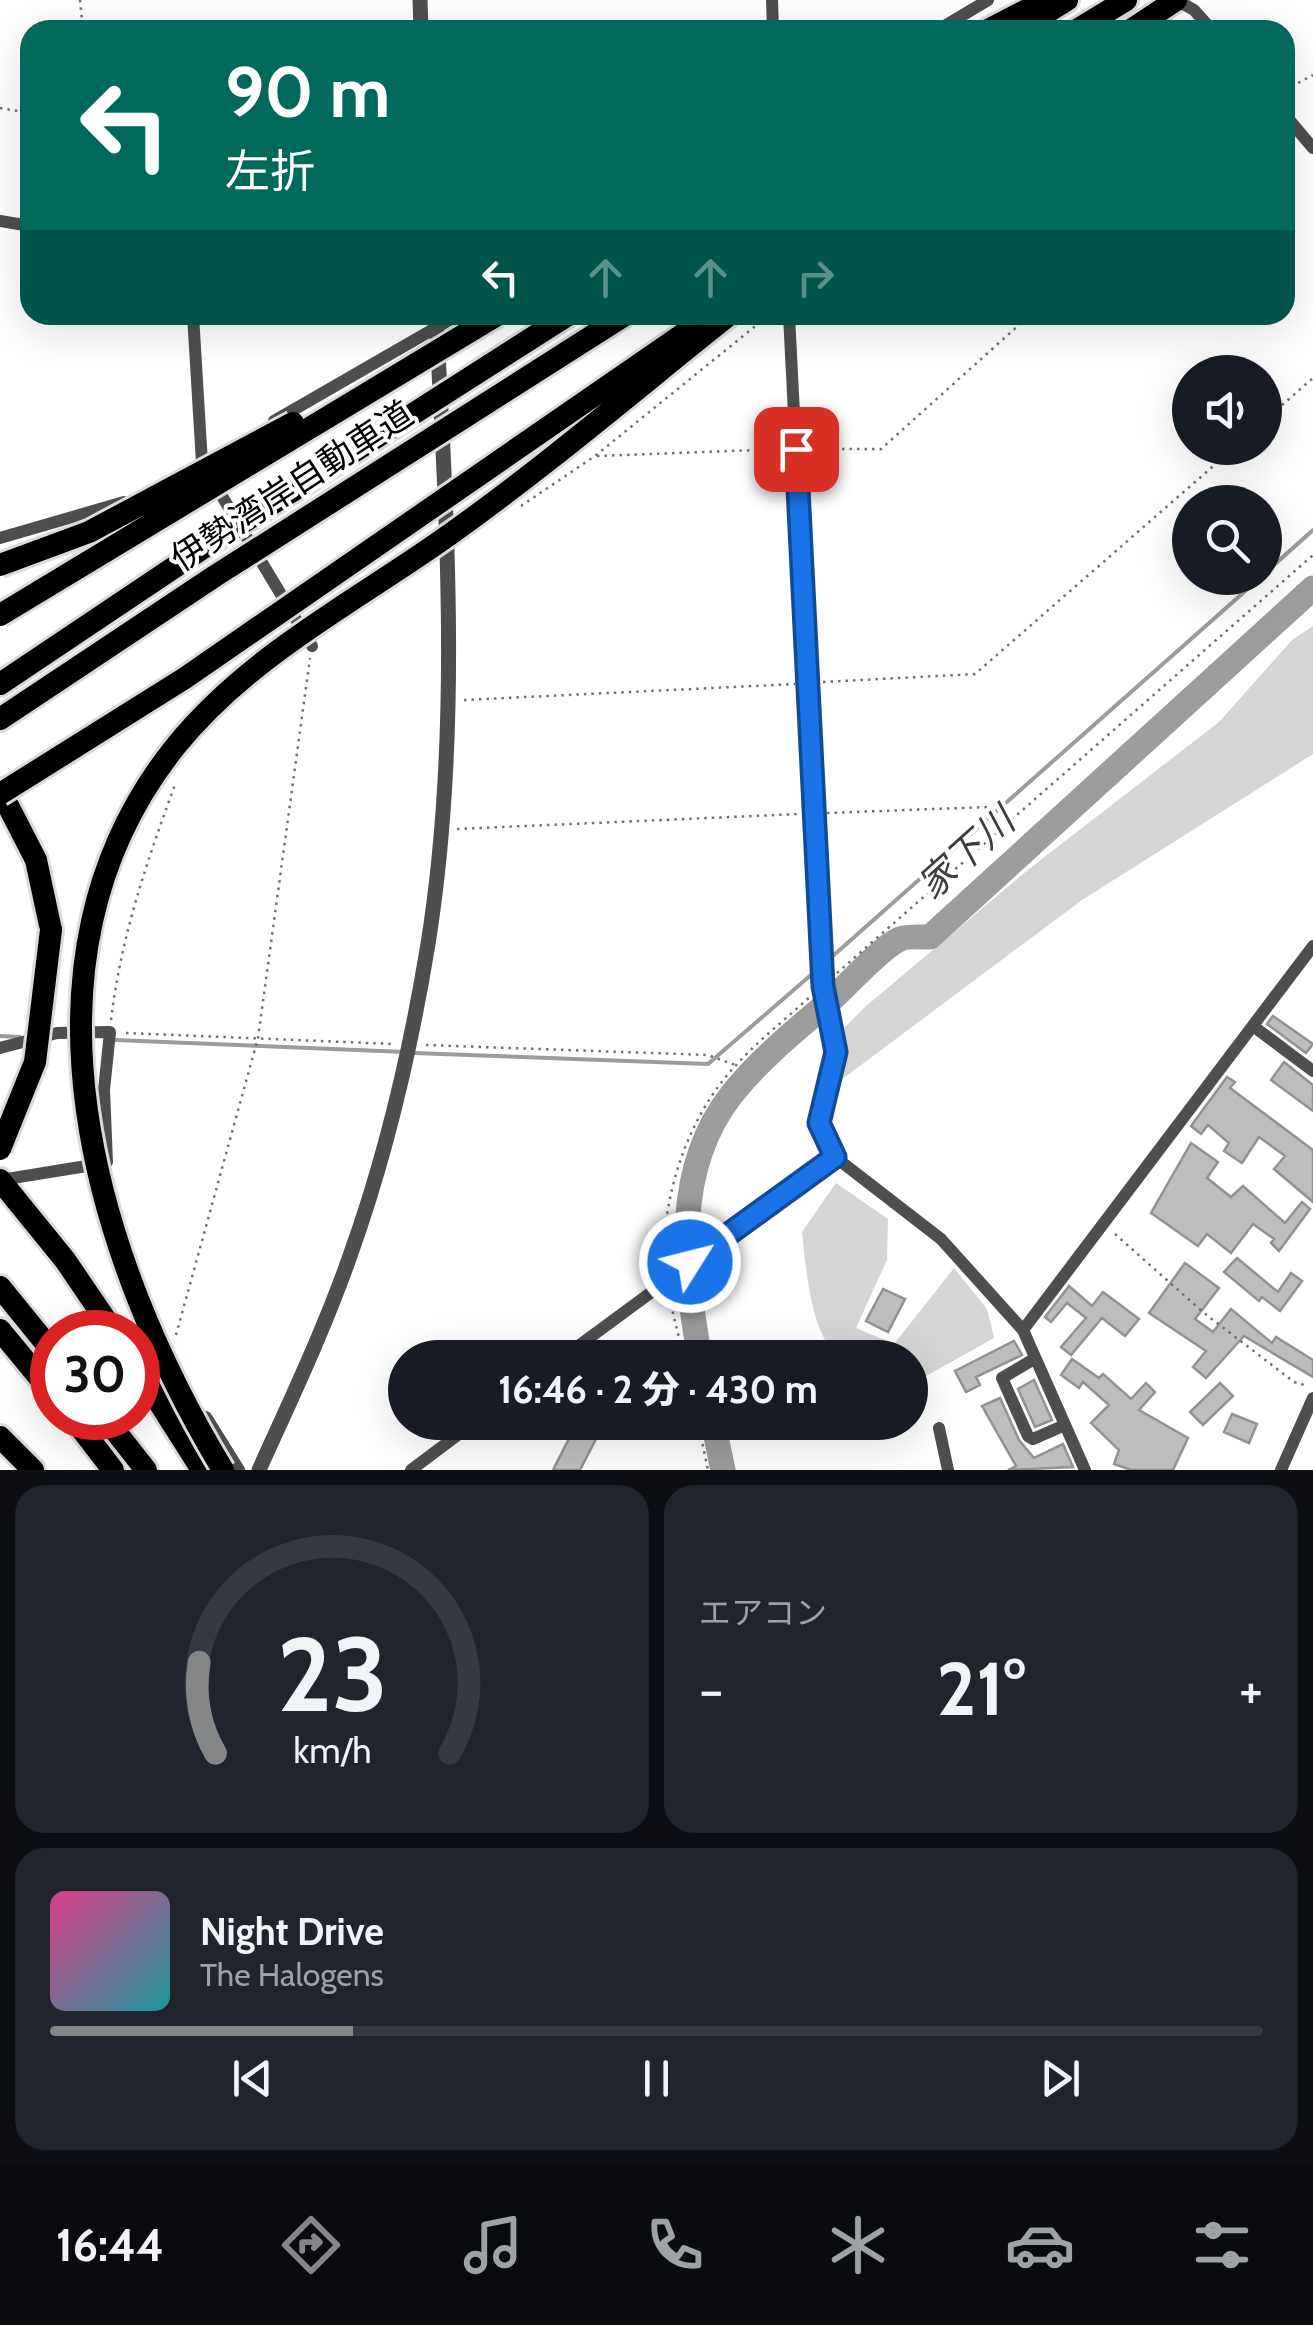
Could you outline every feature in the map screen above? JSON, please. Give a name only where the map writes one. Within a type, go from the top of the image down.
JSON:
[{"type":"highway","points":[[1007,20],[1046,0]]},
{"type":"highway","points":[[1035,20],[1067,0]]},
{"type":"highway","points":[[1093,20],[1126,0]]},
{"type":"highway","points":[[1146,20],[1176,0]]},
{"type":"highway","points":[[0,615],[480,325]]},
{"type":"highway","name":"伊勢湾岸自動車道","points":[[0,684],[200,550],[552,325]]},
{"type":"highway","name":"伊勢湾岸自動車道","points":[[3,717],[215,576],[609,325]]},
{"type":"highway","points":[[0,1149],[35,1062],[51,930],[36,860],[0,792],[186,678],[697,325]]},
{"type":"highway","points":[[223,1470],[184,1406],[130,1284],[91,1135],[82,1050],[83,972],[107,868],[125,826],[176,745],[252,670],[531,476],[717,325]]},
{"type":"highway","points":[[0,565],[89,532],[406,369]]},
{"type":"highway","points":[[0,1180],[66,1260],[99,1310]]},
{"type":"highway","points":[[0,1287],[30,1324]]},
{"type":"highway","points":[[0,1330],[30,1367]]},
{"type":"highway","points":[[160,1404],[202,1470]]},
{"type":"highway","points":[[0,1436],[33,1470]]},
{"type":"highway","points":[[89,1440],[112,1470]]},
{"type":"highway","points":[[123,1440],[146,1470]]},
{"type":"highway","points":[[0,1454],[19,1470]]},
{"type":"street","points":[[955,20],[988,0]]},
{"type":"street","points":[[1176,0],[1203,20]]},
{"type":"street","points":[[1295,127],[1313,148]]},
{"type":"street","points":[[193,325],[202,463],[312,646]]},
{"type":"street","points":[[0,538],[112,508],[202,463],[429,325]]},
{"type":"street","points":[[259,1470],[352,1252],[407,1044],[428,944],[441,830],[447,701],[448,608],[436,325]]},
{"type":"street","points":[[790,325],[823,986],[836,1052],[819,1123],[835,1157],[940,1240],[1023,1330],[1085,1470]]},
{"type":"street","points":[[1023,1330],[1313,946]]},
{"type":"street","points":[[1252,1026],[1313,1071]]},
{"type":"street","points":[[0,1048],[58,1034],[110,1032],[104,1090],[107,1163],[138,1278],[200,1408],[238,1470]]},
{"type":"street","points":[[586,1340],[835,1157]]},
{"type":"street","points":[[0,1180],[107,1163]]},
{"type":"street","points":[[1034,1358],[1004,1373],[1002,1378],[1021,1422],[1034,1439],[1065,1425]]},
{"type":"street","points":[[1281,1470],[1313,1398]]},
{"type":"street","points":[[939,1428],[948,1470]]},
{"type":"street","points":[[410,1470],[450,1440]]},
{"type":"path","points":[[757,325],[595,456],[880,449],[1019,325]]},
{"type":"path","points":[[1282,405],[1313,378]]},
{"type":"path","points":[[447,701],[975,674],[1215,465]]},
{"type":"path","points":[[679,1340],[664,1282],[673,1176],[700,1118],[735,1065],[1313,555]]},
{"type":"path","points":[[172,1349],[258,1038],[312,646]]},
{"type":"path","points":[[176,781],[136,892],[118,968],[110,1032],[708,1055],[735,1065]]},
{"type":"path","points":[[441,830],[988,806]]},
{"type":"path","points":[[1102,1224],[1204,1313],[1294,1382],[1313,1388]]},
{"type":"path","points":[[702,1440],[708,1470]]},
{"type":"shaded area","points":[[1313,626],[1313,754],[1082,900],[837,1083],[844,1028],[865,1007],[1029,869],[1219,722],[1292,640]]},
{"type":"shaded area","points":[[836,1183],[888,1219],[887,1260],[856,1328],[884,1340],[826,1340],[811,1300],[802,1232]]},
{"type":"shaded area","points":[[954,1268],[987,1309],[994,1338],[928,1375],[928,1340],[897,1340]]},
{"type":"building","points":[[1273,1016],[1313,1044],[1306,1053],[1267,1024]]},
{"type":"building","points":[[1284,1062],[1313,1085],[1313,1111],[1271,1080]]},
{"type":"building","points":[[1227,1077],[1235,1082],[1230,1088],[1313,1150],[1313,1202],[1274,1169],[1285,1156],[1259,1137],[1242,1163],[1224,1151],[1229,1143],[1208,1125],[1201,1134],[1191,1126]]},
{"type":"building","points":[[1191,1143],[1218,1162],[1207,1178],[1231,1197],[1243,1186],[1285,1223],[1302,1202],[1310,1209],[1279,1251],[1271,1243],[1274,1239],[1253,1224],[1231,1253],[1207,1234],[1198,1246],[1151,1213]]},
{"type":"building","points":[[1237,1258],[1278,1292],[1291,1273],[1302,1281],[1280,1311],[1262,1297],[1259,1301],[1224,1272]]},
{"type":"building","points":[[1185,1263],[1219,1288],[1195,1319],[1213,1332],[1231,1309],[1272,1343],[1276,1337],[1313,1360],[1313,1377],[1244,1336],[1206,1378],[1193,1367],[1206,1351],[1149,1313]]},
{"type":"building","points":[[1069,1286],[1092,1306],[1103,1292],[1139,1319],[1125,1336],[1102,1318],[1071,1355],[1061,1347],[1086,1318],[1067,1303],[1051,1322],[1045,1317]]},
{"type":"building","points":[[883,1289],[905,1299],[888,1332],[866,1321]]},
{"type":"building","points":[[1014,1341],[1022,1355],[976,1377],[980,1385],[966,1392],[955,1371]]},
{"type":"building","points":[[1072,1359],[1099,1378],[1103,1374],[1131,1399],[1146,1383],[1155,1392],[1139,1410],[1188,1438],[1173,1470],[1131,1470],[1114,1464],[1119,1450],[1091,1423],[1109,1405],[1083,1382],[1079,1388],[1061,1375]]},
{"type":"building","points":[[1034,1380],[1052,1420],[1035,1427],[1018,1389]]},
{"type":"building","points":[[1220,1383],[1233,1396],[1203,1425],[1190,1412]]},
{"type":"building","points":[[1000,1398],[1019,1440],[1034,1458],[1063,1444],[1073,1467],[1008,1470],[1016,1466],[982,1406]]},
{"type":"building","points":[[1232,1414],[1257,1424],[1249,1443],[1224,1432]]},
{"type":"building","points":[[568,1440],[595,1440],[580,1470],[553,1470]]},
{"type":"waterway","points":[[1282,558],[1313,530]]},
{"type":"waterway","name":"家下川","points":[[697,1340],[687,1256],[691,1188],[699,1155],[732,1094],[883,950],[903,938],[930,937],[1313,588]]},
{"type":"waterway","points":[[826,962],[1241,595]]},
{"type":"waterway","points":[[414,1053],[708,1064],[819,968]]},
{"type":"waterway","points":[[0,1036],[20,1037]]},
{"type":"waterway","points":[[115,1040],[405,1052]]},
{"type":"waterway","name":"家下川","points":[[717,1440],[723,1470]]},
{"type":"route","points":[[690,1262],[835,1157],[819,1123],[819,1110],[836,1052],[823,986],[796,449]]}]
